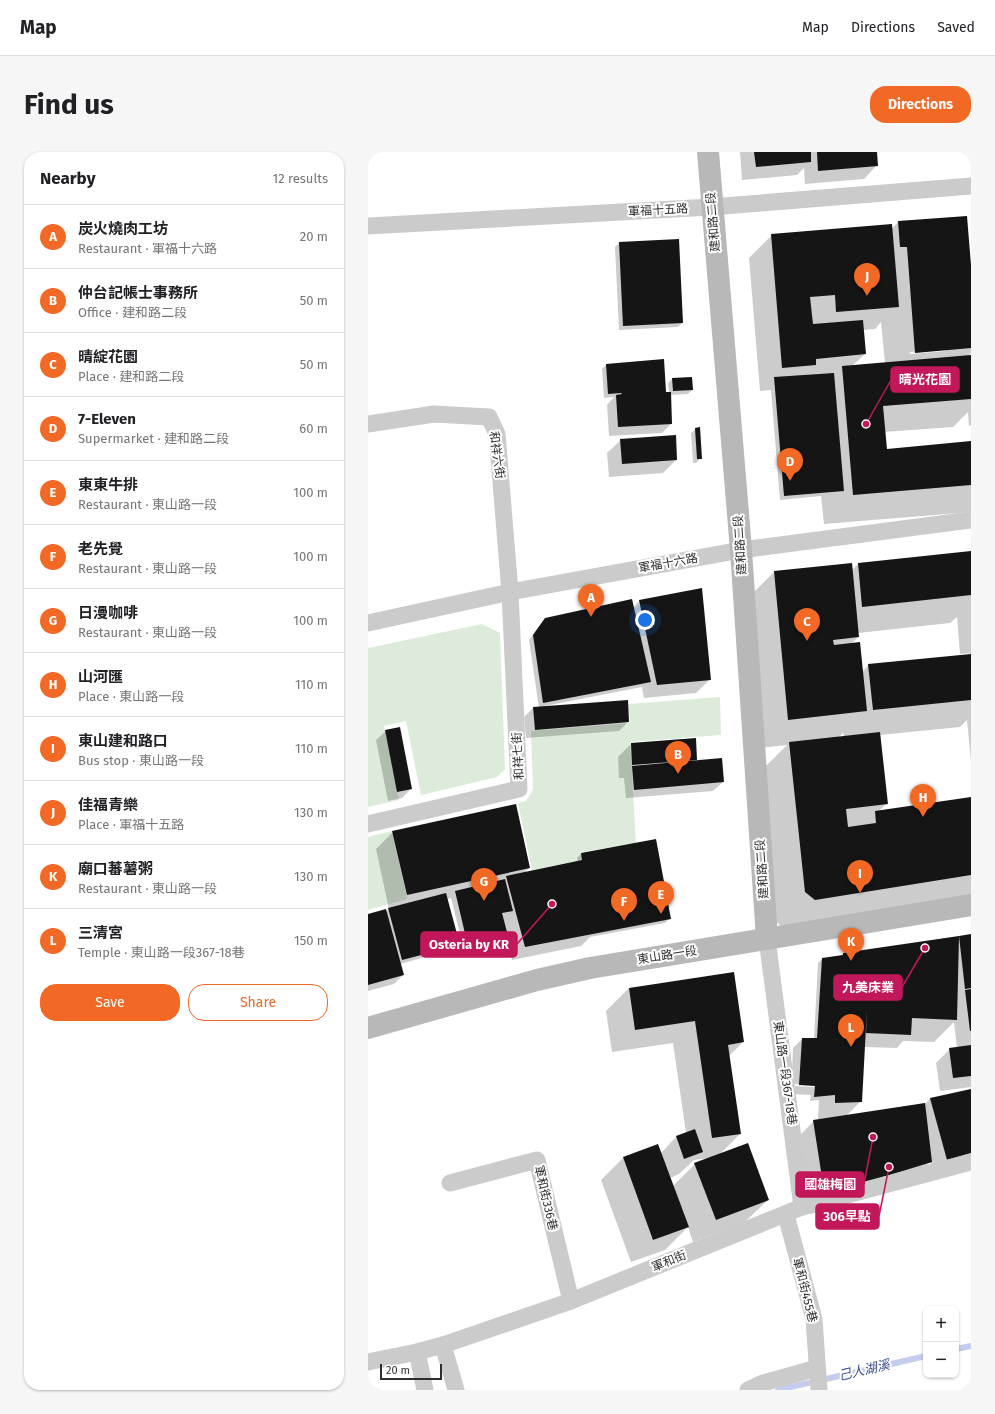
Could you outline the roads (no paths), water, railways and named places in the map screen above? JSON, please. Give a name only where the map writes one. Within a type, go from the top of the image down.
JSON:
[{"type":"street","name":"建和路二段","points":[[708,152],[711,207],[741,550],[767,939]]},
{"type":"street","name":"軍福十五路","points":[[368,226],[711,207],[971,186]]},
{"type":"street","name":"和祥六街","points":[[368,424],[434,414],[489,417],[497,434],[510,592]]},
{"type":"street","name":"軍福十六路","points":[[368,623],[510,592],[741,550],[971,520]]},
{"type":"street","name":"和祥七街","points":[[368,824],[519,789],[510,592]]},
{"type":"street","name":"東山路一段","points":[[368,1028],[537,980],[590,968],[971,905]]},
{"type":"street","name":"東山路一段367-18巷","points":[[767,939],[802,1207]]},
{"type":"street","name":"軍和街336巷","points":[[450,1183],[537,1160],[571,1301]]},
{"type":"street","name":"軍和街","points":[[368,1362],[443,1345],[571,1301],[786,1215],[802,1207],[971,1162]]},
{"type":"street","name":"軍和街455巷","points":[[786,1215],[814,1319],[818,1380]]},
{"type":"street","points":[[443,1345],[456,1390]]},
{"type":"street","points":[[417,1352],[425,1390]]},
{"type":"street","points":[[748,1390],[763,1383],[818,1380]]},
{"type":"waterway","name":"己人湖溪","points":[[959,1348],[971,1346]]},
{"type":"waterway","name":"己人湖溪","points":[[778,1390],[923,1357]]},
{"type":"place","name":"佳福青樂","points":[[867,296]]},
{"type":"place","name":"晴光花園","points":[[866,424]]},
{"type":"place","name":"7-Eleven","points":[[790,481]]},
{"type":"place","name":"炭火燒肉工坊","points":[[591,617]]},
{"type":"place","name":"晴綻花園","points":[[807,641]]},
{"type":"place","name":"仲台記帳士事務所","points":[[678,774]]},
{"type":"place","name":"山河匯","points":[[923,817]]},
{"type":"place","name":"東山建和路口","points":[[860,893]]},
{"type":"place","name":"日漫咖啡","points":[[484,901]]},
{"type":"place","name":"Osteria by KR","points":[[552,904]]},
{"type":"place","name":"東東牛排","points":[[661,914]]},
{"type":"place","name":"老先覺","points":[[624,921]]},
{"type":"place","name":"九美床業","points":[[925,948]]},
{"type":"place","name":"廟口蕃薯粥","points":[[851,961]]},
{"type":"place","name":"三清宮","points":[[851,1047]]},
{"type":"place","name":"國雄梅園","points":[[873,1137]]},
{"type":"place","name":"306早點","points":[[889,1167]]}]
